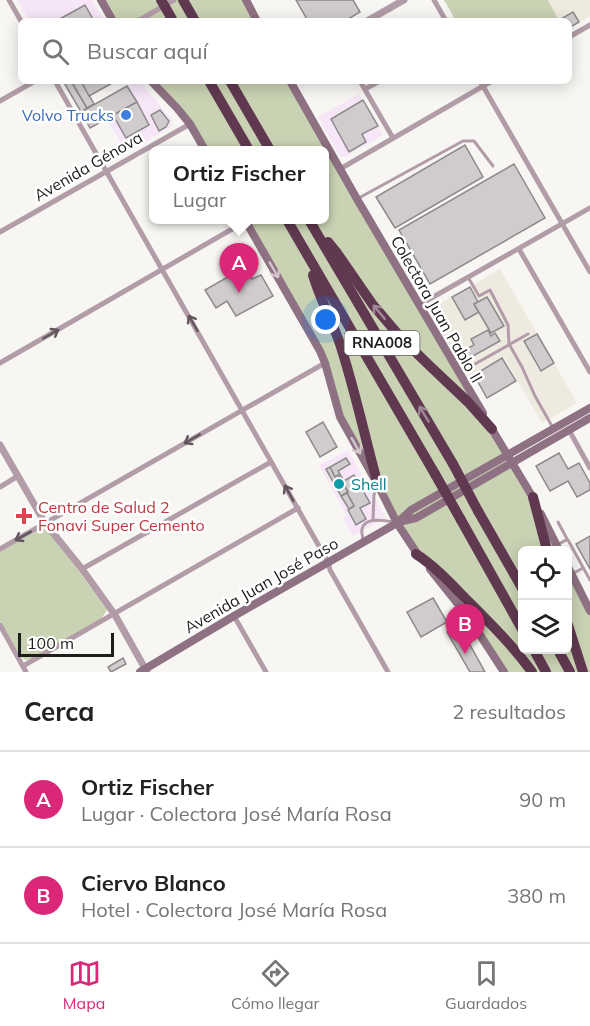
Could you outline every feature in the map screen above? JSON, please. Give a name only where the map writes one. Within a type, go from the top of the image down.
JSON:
[{"type":"highway","points":[[161,0],[172,18]]},
{"type":"highway","points":[[186,4],[193,18]]},
{"type":"highway","points":[[211,84],[247,146]]},
{"type":"highway","points":[[232,84],[268,146]]},
{"type":"highway","name":"RNA008","points":[[290,224],[518,622]]},
{"type":"highway","name":"RNA008","points":[[311,224],[453,464],[518,581]]},
{"type":"highway","points":[[312,224],[337,253],[373,305],[402,339],[468,402],[492,429]]},
{"type":"highway","points":[[308,257],[318,291],[340,346],[378,485]]},
{"type":"highway","points":[[533,497],[554,546]]},
{"type":"highway","points":[[417,554],[430,563],[493,626],[532,672]]},
{"type":"highway","points":[[572,640],[583,672]]},
{"type":"highway","points":[[536,654],[546,672]]},
{"type":"highway","points":[[560,654],[570,672]]},
{"type":"main road","points":[[101,0],[111,18]]},
{"type":"main road","points":[[246,0],[255,18]]},
{"type":"main road","points":[[154,84],[190,124],[203,146]]},
{"type":"main road","name":"Colectora Juan Pablo II","points":[[292,84],[327,146]]},
{"type":"main road","name":"Colectora Juan Pablo II","points":[[329,150],[533,497]]},
{"type":"main road","points":[[248,224],[320,351],[340,417],[397,523],[417,554],[470,618],[504,672]]},
{"type":"main road","name":"Avenida Juan José Paso","points":[[144,671],[234,616],[397,523],[411,510],[590,408]]},
{"type":"main road","name":"Avenida Juan José Paso","points":[[397,523],[416,518],[590,418]]},
{"type":"main road","points":[[572,576],[587,600],[590,611]]},
{"type":"street","points":[[9,0],[19,18]]},
{"type":"street","points":[[143,18],[174,0]]},
{"type":"street","points":[[372,18],[404,0]]},
{"type":"street","points":[[434,0],[444,18]]},
{"type":"street","points":[[572,35],[590,26]]},
{"type":"street","points":[[0,101],[30,84]]},
{"type":"street","points":[[57,84],[243,410],[388,672]]},
{"type":"street","points":[[362,84],[393,138]]},
{"type":"street","points":[[365,89],[374,84]]},
{"type":"street","points":[[340,169],[482,84],[590,272]]},
{"type":"street","name":"Avenida Génova","points":[[151,146],[190,124]]},
{"type":"street","name":"Avenida Génova","points":[[0,232],[149,147]]},
{"type":"street","points":[[419,305],[590,208]]},
{"type":"street","points":[[0,363],[239,224]]},
{"type":"street","points":[[519,249],[590,372]]},
{"type":"street","points":[[0,549],[325,363]]},
{"type":"street","points":[[569,430],[590,468]]},
{"type":"street","points":[[0,445],[45,524],[82,569],[115,615],[144,671]]},
{"type":"street","points":[[82,569],[272,462]]},
{"type":"street","points":[[0,487],[18,477]]},
{"type":"street","points":[[0,626],[25,669],[298,508]]},
{"type":"street","points":[[234,616],[266,672]]},
{"type":"lane","points":[[357,199],[463,141],[474,141],[493,166]]},
{"type":"lane","points":[[468,277],[479,296],[490,290],[508,326],[509,344],[554,429]]},
{"type":"lane","points":[[476,364],[528,334]]},
{"type":"lane","points":[[373,520],[374,495],[378,485]]},
{"type":"lane","points":[[363,542],[362,529],[365,524],[373,520],[397,523]]},
{"type":"lane","points":[[558,522],[590,580]]},
{"type":"lane","points":[[559,546],[567,539]]},
{"type":"lane","points":[[572,570],[584,568]]},
{"type":"shaded area","points":[[17,0],[92,0],[102,17],[102,18],[27,18]]},
{"type":"shaded area","points":[[548,0],[590,0],[590,16],[572,26],[572,18],[557,18]]},
{"type":"shaded area","name":"Volvo Trucks","points":[[130,84],[142,84],[172,120],[171,127],[126,152],[107,119],[90,128],[81,112]]},
{"type":"shaded area","points":[[359,94],[383,135],[345,157],[340,156],[318,117]]},
{"type":"shaded area","points":[[500,269],[577,403],[542,423],[504,357],[468,377],[431,314],[432,308]]},
{"type":"shaded area","name":"Shell","points":[[348,450],[386,518],[353,536],[343,518],[347,516],[319,465]]},
{"type":"green space","points":[[101,0],[246,0],[255,18],[111,18]]},
{"type":"green space","points":[[444,0],[548,0],[557,18],[454,18]]},
{"type":"green space","points":[[154,84],[292,84],[327,146],[203,146],[190,124]]},
{"type":"green space","points":[[329,149],[557,546],[518,546],[518,654],[572,654],[572,575],[590,611],[590,672],[504,672],[478,630],[416,554],[340,417],[325,363],[247,224],[329,224]]},
{"type":"green space","points":[[41,529],[46,529],[107,610],[101,619],[31,659],[25,660],[20,656],[0,621],[0,551]]},
{"type":"building","points":[[296,0],[353,0],[360,12],[350,18],[306,18]]},
{"type":"building","points":[[85,5],[92,18],[61,18]]},
{"type":"building","points":[[573,12],[579,22],[572,26],[572,18],[562,18]]},
{"type":"building","points":[[65,84],[73,84],[87,108],[81,112]]},
{"type":"building","points":[[73,84],[83,84],[94,104],[87,108]]},
{"type":"building","points":[[83,84],[111,84],[89,96]]},
{"type":"building","points":[[127,86],[137,102],[90,128],[81,112]]},
{"type":"building","points":[[363,100],[378,126],[362,134],[366,142],[349,152],[331,119]]},
{"type":"building","points":[[137,102],[149,125],[126,138],[113,115]]},
{"type":"building","points":[[160,110],[169,121],[166,127],[159,131],[151,115]]},
{"type":"building","points":[[465,145],[483,177],[395,228],[376,197]]},
{"type":"building","points":[[514,164],[545,218],[430,284],[399,230]]},
{"type":"building","points":[[245,267],[252,279],[261,275],[273,296],[236,316],[227,301],[216,308],[205,290]]},
{"type":"building","points":[[470,287],[478,302],[474,304],[479,312],[465,320],[452,297]]},
{"type":"building","points":[[487,297],[504,326],[491,333],[474,304]]},
{"type":"building","points":[[488,330],[491,336],[495,333],[500,341],[464,361],[459,353],[474,345],[471,339]]},
{"type":"building","points":[[537,334],[554,363],[541,371],[524,341]]},
{"type":"building","points":[[502,358],[516,381],[487,398],[474,375]]},
{"type":"building","points":[[323,422],[337,447],[320,457],[306,432]]},
{"type":"building","points":[[559,453],[568,469],[579,463],[590,483],[590,490],[577,497],[568,481],[550,491],[536,466]]},
{"type":"building","points":[[346,458],[350,464],[338,471],[344,481],[354,475],[370,503],[360,508],[366,519],[356,525],[348,510],[354,506],[348,492],[338,475],[335,477],[330,467]]},
{"type":"building","name":"Shell","points":[[330,467],[335,477],[338,475],[348,492],[341,496],[326,469]]},
{"type":"building","name":"Shell","points":[[347,493],[354,506],[349,509],[341,496]]},
{"type":"building","points":[[590,536],[590,569],[576,544]]},
{"type":"building","points":[[433,598],[447,622],[421,637],[407,612]]},
{"type":"building","points":[[459,625],[485,672],[470,672],[447,632]]},
{"type":"building","points":[[123,658],[126,664],[111,672],[108,667]]},
{"type":"place","name":"Volvo Trucks","points":[[126,115]]},
{"type":"place","name":"Ortiz Fischer","points":[[239,293]]},
{"type":"place","name":"Shell","points":[[339,484]]},
{"type":"place","name":"Centro de Salud 2 Fonavi Super Cemento","points":[[24,516]]},
{"type":"place","name":"Ciervo Blanco","points":[[465,654]]}]
